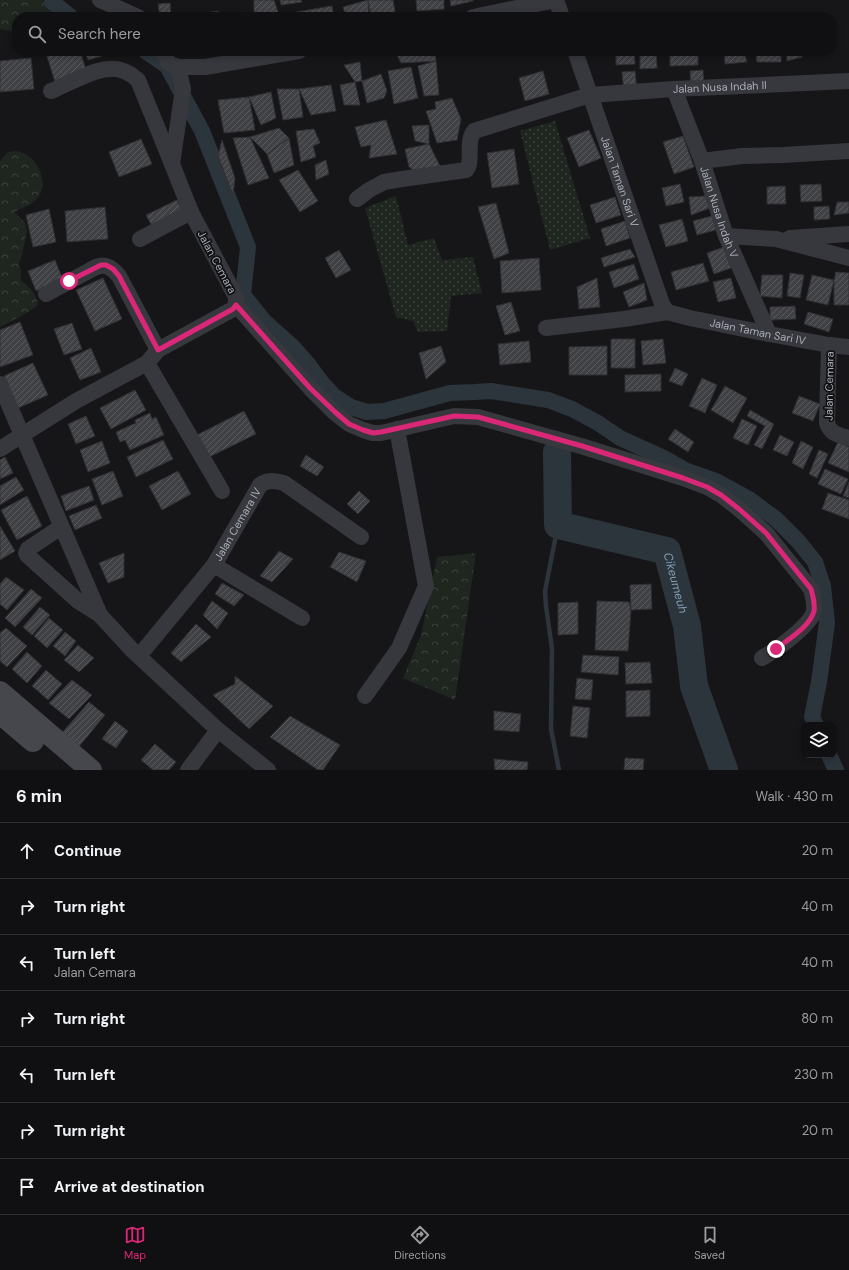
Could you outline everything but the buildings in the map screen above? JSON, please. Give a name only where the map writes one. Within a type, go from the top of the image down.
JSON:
[{"type":"street","points":[[100,0],[127,12]]},
{"type":"street","points":[[497,12],[556,0],[560,12]]},
{"type":"street","points":[[165,56],[168,63],[178,67],[205,67],[270,56]]},
{"type":"street","name":"Jalan Taman Sari V","points":[[576,56],[662,304],[667,312]]},
{"type":"street","points":[[172,164],[183,89],[178,67]]},
{"type":"street","name":"Jalan Cemara","points":[[0,449],[76,401],[147,363],[158,350],[233,309],[236,305],[236,297],[191,212],[138,80],[132,74],[124,71],[107,69],[51,91]]},
{"type":"street","name":"Jalan Nusa Indah II","points":[[357,199],[369,190],[384,182],[466,170],[470,165],[469,141],[474,131],[590,95],[674,89],[849,81]]},
{"type":"street","name":"Jalan Nusa Indah V","points":[[674,89],[702,161],[726,236],[769,334]]},
{"type":"street","points":[[702,161],[742,156],[849,151]]},
{"type":"street","points":[[140,239],[191,212]]},
{"type":"street","points":[[726,236],[776,239],[849,234]]},
{"type":"street","points":[[776,239],[849,258]]},
{"type":"street","points":[[46,294],[96,267],[106,265],[113,269],[119,276],[158,350]]},
{"type":"street","points":[[236,305],[310,388],[349,424],[363,430],[373,433],[454,416],[478,417],[582,446],[683,478],[707,487],[721,495],[766,533],[811,589],[813,595],[814,611],[801,630],[762,658]]},
{"type":"street","points":[[546,328],[624,319],[667,312]]},
{"type":"street","name":"Jalan Taman Sari IV","points":[[667,312],[769,334],[849,347]]},
{"type":"street","name":"Jalan Cemara","points":[[830,345],[827,423],[834,434],[849,438]]},
{"type":"street","points":[[147,363],[222,491]]},
{"type":"street","points":[[0,384],[100,615]]},
{"type":"street","points":[[365,696],[399,648],[426,586],[397,429]]},
{"type":"street","name":"Jalan Cemara IV","points":[[139,656],[214,565],[260,485],[264,482],[272,480],[284,483],[361,537]]},
{"type":"street","points":[[61,527],[28,550],[26,553],[27,556],[78,601],[100,615],[139,656],[218,730],[268,770]]},
{"type":"street","points":[[214,565],[302,618]]},
{"type":"street","points":[[0,692],[67,762]]},
{"type":"street","points":[[0,713],[67,762],[91,770]]},
{"type":"street","points":[[188,770],[218,730]]},
{"type":"green space","points":[[0,0],[52,0],[65,12],[12,12],[12,31],[0,29]]},
{"type":"green space","points":[[555,121],[590,238],[550,250],[520,131]]},
{"type":"green space","points":[[16,151],[30,157],[39,169],[42,177],[41,192],[37,199],[15,212],[25,223],[27,231],[19,264],[21,280],[30,288],[38,305],[27,313],[0,327],[0,161],[8,152]]},
{"type":"green space","points":[[396,196],[408,245],[434,238],[442,260],[473,257],[482,293],[451,296],[447,331],[418,332],[413,321],[396,317],[365,208]]},
{"type":"green space","points":[[476,553],[455,700],[403,678],[421,635],[437,557]]},
{"type":"waterway","points":[[52,2],[65,12]]},
{"type":"waterway","points":[[152,56],[167,66],[202,131],[248,247],[243,295],[265,322],[293,347],[334,396],[351,407],[367,412],[384,411],[450,393],[491,391],[548,400],[572,409],[598,423],[620,438],[664,458],[685,470],[716,481],[749,499],[776,519],[798,541],[815,562],[823,586],[827,623],[819,682],[812,717],[814,722]]},
{"type":"waterway","name":"Cikeumeuh","points":[[557,452],[558,525],[667,551],[687,626],[694,686],[724,770]]},
{"type":"waterway","points":[[558,525],[545,591],[552,649],[551,729],[559,770]]},
{"type":"waterway","points":[[830,758],[836,770]]},
{"type":"route","points":[[69,281],[101,265],[106,265],[113,269],[119,276],[158,350],[233,309],[236,305],[310,388],[349,424],[363,430],[373,433],[454,416],[478,417],[582,446],[707,487],[721,495],[739,509],[766,533],[811,589],[814,611],[810,618],[801,630],[776,649]]}]
